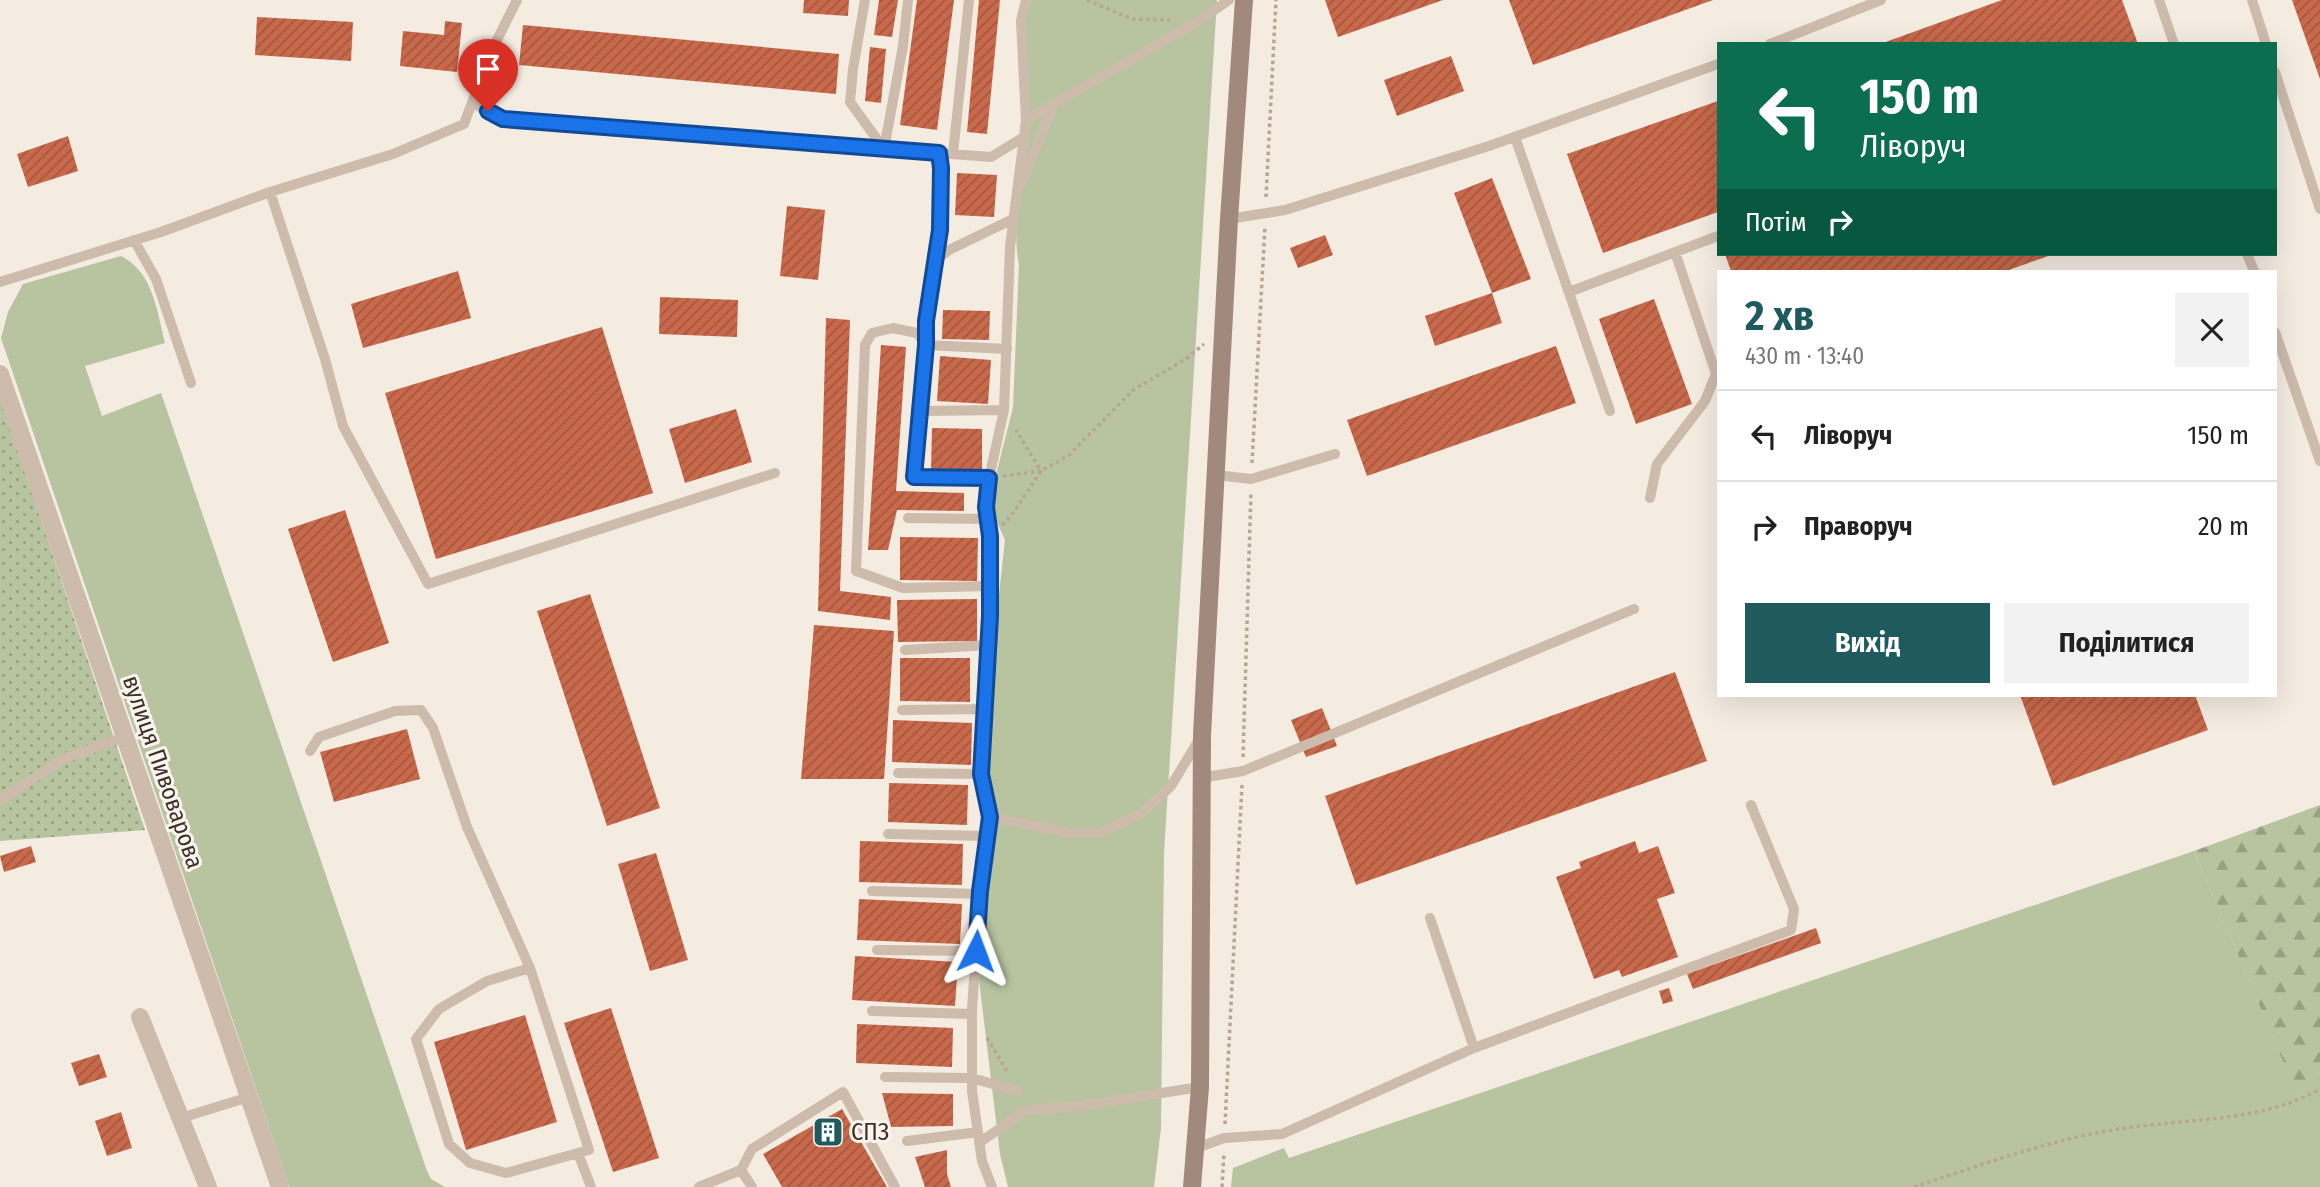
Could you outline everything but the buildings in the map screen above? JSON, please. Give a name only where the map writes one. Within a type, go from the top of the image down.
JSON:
[{"type":"street","points":[[1192,1187],[1200,1087],[1200,778],[1229,219],[1244,0]]},
{"type":"street","name":"вулиця Пивоварова","points":[[0,374],[280,1187]]},
{"type":"street","points":[[140,1017],[208,1187]]},
{"type":"lane","points":[[0,282],[393,154],[464,124],[490,54],[517,0]]},
{"type":"lane","points":[[865,0],[850,102],[884,149]]},
{"type":"lane","points":[[884,149],[901,59],[908,0]]},
{"type":"lane","points":[[953,154],[969,0]]},
{"type":"lane","points":[[992,1187],[982,1161],[972,1078],[976,951],[990,817],[981,774],[989,645],[990,536],[986,507],[1003,410],[1013,219],[1026,120],[1021,21],[1026,0]]},
{"type":"lane","points":[[1026,120],[1200,20],[1229,0]]},
{"type":"lane","points":[[1775,42],[1881,0]]},
{"type":"lane","points":[[2158,0],[2173,42]]},
{"type":"lane","points":[[2252,0],[2265,42]]},
{"type":"lane","points":[[1229,219],[1285,210],[1515,136],[1717,64]]},
{"type":"lane","points":[[2277,78],[2320,209]]},
{"type":"lane","points":[[472,103],[503,119],[953,154],[991,156],[1024,137]]},
{"type":"lane","points":[[1016,197],[1054,104]]},
{"type":"lane","points":[[1515,136],[1611,411]]},
{"type":"lane","points":[[939,153],[940,230],[926,321],[914,477],[989,478]]},
{"type":"lane","points":[[270,192],[325,359],[343,426],[428,584],[775,473]]},
{"type":"lane","points":[[935,261],[949,250],[1013,219]]},
{"type":"lane","points":[[1569,292],[1717,236]]},
{"type":"lane","points":[[134,240],[156,279],[191,383]]},
{"type":"lane","points":[[1650,498],[1657,464],[1705,401],[1716,374],[1675,252]]},
{"type":"lane","points":[[926,345],[917,333],[892,328],[872,333],[865,345],[856,571],[904,588],[990,586]]},
{"type":"lane","points":[[2277,338],[2320,461]]},
{"type":"lane","points":[[926,345],[1007,349]]},
{"type":"lane","points":[[920,411],[1003,410]]},
{"type":"lane","points":[[1216,475],[1251,479],[1335,454]]},
{"type":"lane","points":[[908,518],[988,519]]},
{"type":"lane","points":[[1200,778],[1243,771],[1634,609]]},
{"type":"lane","points":[[905,650],[989,645]]},
{"type":"lane","points":[[902,710],[985,709]]},
{"type":"lane","points":[[310,751],[319,737],[395,711],[421,710],[433,728],[467,827],[530,968],[589,1150],[506,1173],[470,1163],[449,1144],[416,1039],[439,1009],[487,981],[530,968]]},
{"type":"lane","points":[[990,817],[1071,833],[1099,833],[1141,814],[1171,786],[1189,752],[1202,735]]},
{"type":"lane","points":[[0,800],[65,758],[125,737]]},
{"type":"lane","points":[[898,773],[981,774]]},
{"type":"lane","points":[[1194,1149],[1224,1138],[1282,1134],[1474,1048],[1791,930],[1794,909],[1751,805]]},
{"type":"lane","points":[[888,834],[988,836]]},
{"type":"lane","points":[[872,891],[980,894]]},
{"type":"lane","points":[[1430,918],[1474,1048]]},
{"type":"lane","points":[[877,950],[976,951]]},
{"type":"lane","points":[[872,1011],[972,1013]]},
{"type":"lane","points":[[885,1077],[972,1078],[1017,1091]]},
{"type":"lane","points":[[907,1141],[979,1137],[1026,1110],[1079,1106],[1200,1087]]},
{"type":"lane","points":[[699,1187],[741,1170],[752,1149],[843,1092],[895,1187]]},
{"type":"lane","points":[[181,1118],[249,1097]]},
{"type":"lane","points":[[578,1153],[591,1187]]},
{"type":"lane","points":[[741,1170],[752,1187]]},
{"type":"path","points":[[1087,0],[1132,19],[1200,20]]},
{"type":"path","points":[[1222,1187],[1243,771],[1251,479],[1276,0]]},
{"type":"path","points":[[989,478],[1041,471],[1069,455],[1133,390],[1186,359],[1224,327]]},
{"type":"path","points":[[1003,410],[1041,471]]},
{"type":"path","points":[[990,536],[1011,516],[1041,471]]},
{"type":"path","points":[[972,1013],[1017,1091]]},
{"type":"path","points":[[1914,1187],[2020,1153],[2097,1133],[2250,1112],[2302,1099],[2320,1089]]},
{"type":"green space","points":[[1031,0],[1217,0],[1164,853],[1161,1128],[1154,1187],[1008,1187],[1000,1154],[979,980],[991,860],[989,775],[992,658],[1005,540],[993,513],[991,495],[1013,407],[1019,264],[1016,238],[1026,140],[1025,21]]},
{"type":"green space","points":[[121,256],[132,263],[147,282],[165,343],[85,366],[102,416],[161,393],[427,1171],[431,1179],[445,1187],[290,1187],[288,1183],[1,338],[8,312],[23,284]]},
{"type":"green space","points":[[0,398],[145,830],[0,841]]},
{"type":"green space","points":[[2320,805],[2320,1073],[2294,1087],[2194,851]]},
{"type":"green space","points":[[2194,851],[2294,1086],[2320,1073],[2320,1187],[1231,1187],[1233,1168],[1284,1148],[1289,1158]]},
{"type":"place","name":"СПЗ","points":[[828,1132]]},
{"type":"route","points":[[488,111],[503,119],[939,153],[940,230],[926,321],[914,477],[989,478],[986,507],[990,536],[990,616],[981,774],[990,817],[980,891],[976,951]]}]
